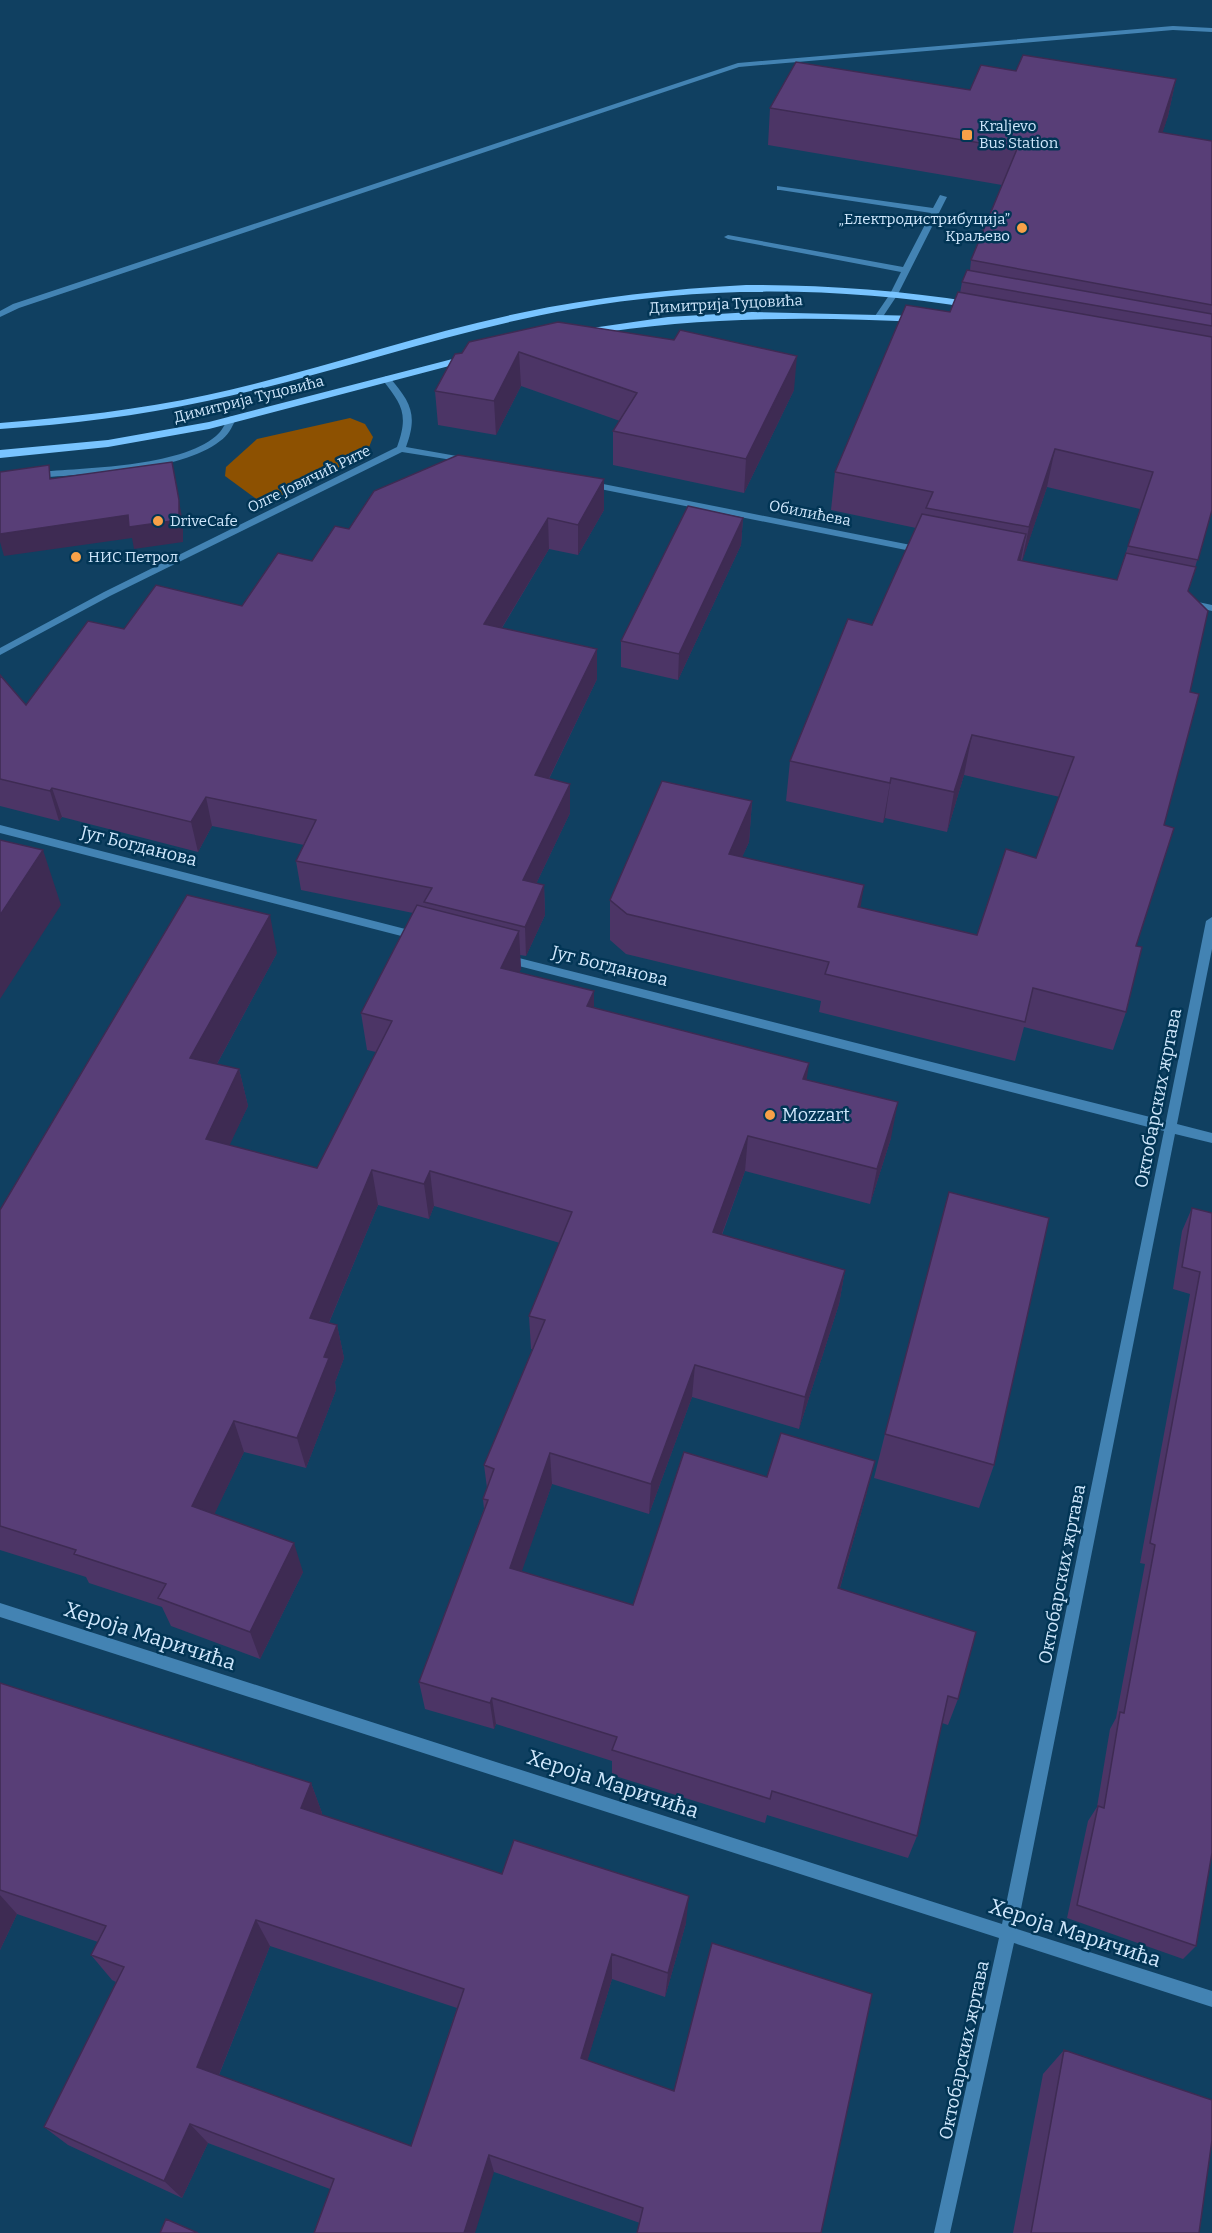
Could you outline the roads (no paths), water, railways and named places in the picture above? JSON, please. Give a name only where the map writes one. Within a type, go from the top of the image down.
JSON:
[{"type":"main road","name":"Димитрија Туцовића","points":[[0,426],[105,417],[164,407],[501,320],[590,304],[755,288],[841,290],[928,296],[990,308]]},
{"type":"main road","name":"Димитрија Туцовића","points":[[577,333],[686,318],[732,315],[837,314],[931,321]]},
{"type":"main road","name":"Димитрија Туцовића","points":[[0,454],[108,443],[173,433],[479,355]]},
{"type":"street","points":[[0,315],[28,302],[738,65],[1173,28],[1212,30]]},
{"type":"street","points":[[780,188],[936,211]]},
{"type":"street","points":[[879,316],[894,294],[943,197]]},
{"type":"street","points":[[728,237],[906,270]]},
{"type":"street","points":[[386,379],[399,393],[408,411],[410,422],[401,448],[479,463]]},
{"type":"street","points":[[26,476],[168,459],[214,442],[225,433],[232,419]]},
{"type":"street","name":"Олге Јовичић Рите","points":[[0,652],[107,594],[401,448]]},
{"type":"street","name":"Обилићева","points":[[572,481],[931,552]]},
{"type":"street","points":[[1175,600],[1212,608]]},
{"type":"street","name":"Југ Богданова","points":[[0,830],[425,938]]},
{"type":"street","name":"Октобарских жртава","points":[[942,2233],[1008,1933],[1212,921]]},
{"type":"street","name":"Југ Богданова","points":[[494,955],[1212,1138]]},
{"type":"street","name":"Хероја Маричића","points":[[0,1610],[1212,1999]]},
{"type":"place","name":"Kraljevo Bus Station","points":[[967,135]]},
{"type":"place","name":"„Електродистрибуција” Краљево","points":[[1022,228]]},
{"type":"place","name":"DriveCafe","points":[[158,521]]},
{"type":"place","name":"НИС Петрол","points":[[76,557]]},
{"type":"place","name":"Mozzart","points":[[770,1115]]}]
